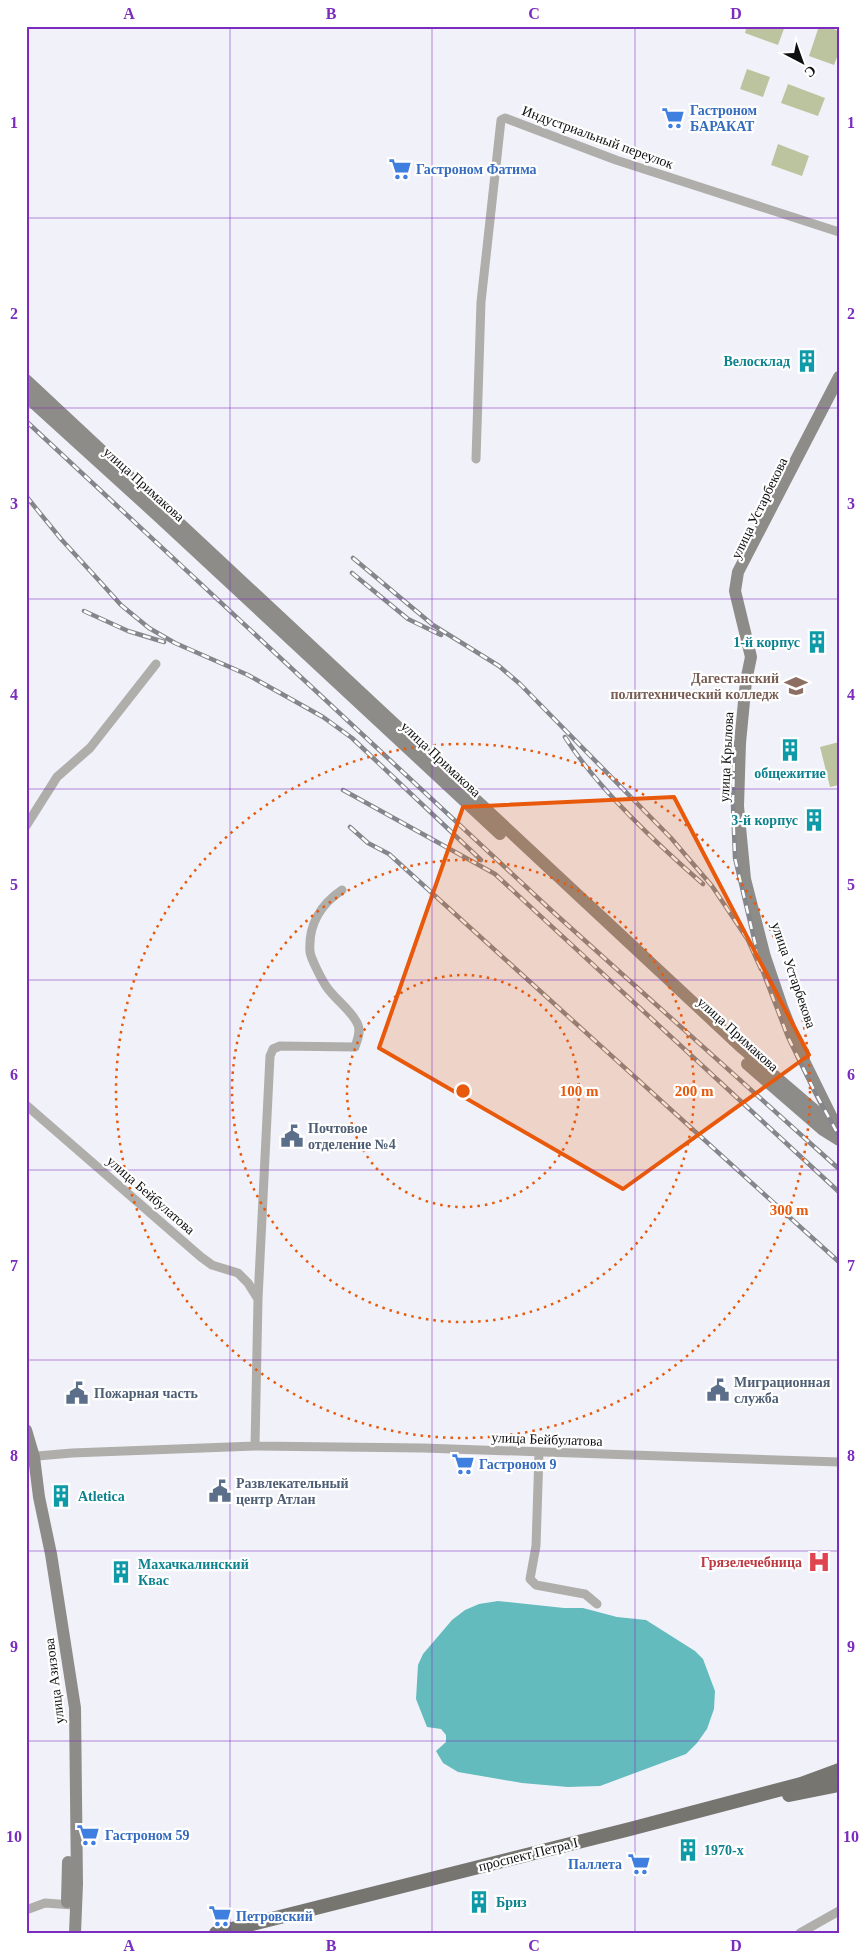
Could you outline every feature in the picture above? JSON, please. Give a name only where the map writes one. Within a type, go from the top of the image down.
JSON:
[{"type":"main road","name":"улица Крылова","points":[[835,1121],[801,1055],[782,1008],[765,957],[745,879],[738,806],[740,744],[746,681],[751,657],[735,592],[738,572],[839,377]]},
{"type":"main road","name":"улица Примакова","points":[[26,380],[661,974],[742,1048],[835,1121]]},
{"type":"main road","name":"улица Устарбекова","points":[[835,1121],[828,1100],[806,1054],[789,1004],[768,955],[748,873],[742,806],[747,724],[756,650],[742,586],[746,568],[839,383]]},
{"type":"main road","name":"улица Примакова","points":[[26,396],[158,516],[733,1051],[823,1130],[839,1139]]},
{"type":"main road","points":[[835,1121],[839,1139]]},
{"type":"main road","name":"улица Азизова","points":[[26,1430],[29,1457],[51,1554],[75,1708],[77,1874],[67,1933]]},
{"type":"main road","name":"проспект Петра I","points":[[216,1933],[801,1784],[839,1770]]},
{"type":"main road","name":"проспект Петра I","points":[[254,1933],[762,1802],[838,1785]]},
{"type":"main road","name":"улица Азизова","points":[[71,1905],[75,1933]]},
{"type":"street","name":"Индустриальный переулок","points":[[476,459],[482,302],[501,120],[505,118],[616,160],[839,232]]},
{"type":"street","points":[[26,826],[57,777],[90,748],[156,664]]},
{"type":"street","points":[[255,1446],[258,1299],[270,1056],[274,1049],[280,1046],[354,1047],[359,1037],[358,1026],[352,1016],[326,986],[310,953],[312,932],[320,910],[329,899],[342,890]]},
{"type":"street","name":"улица Бейбулатова","points":[[26,1105],[212,1265],[230,1270],[242,1276],[258,1299]]},
{"type":"street","name":"улица Бейбулатова","points":[[29,1457],[72,1453],[255,1446],[423,1448],[839,1462]]},
{"type":"street","points":[[539,1453],[536,1546],[530,1579],[536,1585],[585,1594],[597,1604]]},
{"type":"street","points":[[26,1910],[45,1903],[71,1905]]},
{"type":"street","points":[[800,1933],[839,1911]]},
{"type":"highlighted area","points":[[674,797],[809,1055],[623,1189],[379,1048],[463,807]]},
{"type":"green space","points":[[747,26],[785,26],[778,45],[745,33]]},
{"type":"green space","points":[[819,26],[839,31],[839,52],[834,65],[809,56]]},
{"type":"green space","points":[[747,69],[770,77],[763,97],[740,89]]},
{"type":"green space","points":[[788,84],[825,98],[818,116],[781,103]]},
{"type":"green space","points":[[778,144],[809,156],[802,176],[771,165]]},
{"type":"green space","points":[[839,742],[839,785],[830,787],[820,747]]},
{"type":"water","points":[[498,1601],[564,1608],[583,1608],[617,1617],[646,1620],[695,1651],[703,1659],[715,1691],[714,1709],[707,1729],[686,1754],[600,1786],[568,1787],[522,1783],[458,1772],[443,1763],[436,1751],[446,1742],[446,1735],[441,1729],[427,1727],[416,1699],[418,1665],[423,1654],[452,1620],[465,1610],[479,1604]]},
{"type":"railway","points":[[26,421],[552,911],[839,1169]]},
{"type":"railway","points":[[26,496],[61,539],[121,605],[149,628],[175,643],[248,675],[323,717],[352,738],[481,860]]},
{"type":"railway","points":[[353,558],[433,625],[499,666],[520,684],[671,838],[712,886],[748,940],[761,969]]},
{"type":"railway","points":[[352,573],[408,619],[441,635]]},
{"type":"railway","points":[[84,611],[128,631],[164,642]]},
{"type":"railway","points":[[565,737],[594,776],[629,815],[703,884]]},
{"type":"railway","points":[[734,747],[733,805],[735,858],[756,947]]},
{"type":"railway","points":[[343,790],[495,874],[839,1192]]},
{"type":"railway","points":[[350,827],[368,843],[389,854],[839,1262]]},
{"type":"railway","points":[[760,964],[788,1037],[839,1136]]},
{"type":"place","name":"Гастроном БАРАКАТ","points":[[673,118]]},
{"type":"place","name":"Гастроном Фатима","points":[[400,169]]},
{"type":"place","name":"Велосклад","points":[[807,361]]},
{"type":"place","name":"1-й корпус","points":[[817,642]]},
{"type":"place","name":"Дагестанский политехнический колледж","points":[[796,686]]},
{"type":"place","name":"общежитие","points":[[790,750]]},
{"type":"place","name":"3-й корпус","points":[[814,820]]},
{"type":"place","name":"Почтовое отделение №4","points":[[292,1136]]},
{"type":"place","name":"Миграционная служба","points":[[718,1390]]},
{"type":"place","name":"Пожарная часть","points":[[77,1393]]},
{"type":"place","name":"Гастроном 9","points":[[463,1464]]},
{"type":"place","name":"Развлекательный центр Атлан","points":[[220,1491]]},
{"type":"place","name":"Atletica","points":[[61,1496]]},
{"type":"place","name":"Грязелечебница","points":[[819,1562]]},
{"type":"place","name":"Махачкалинский Квас","points":[[121,1572]]},
{"type":"place","name":"Гастроном 59","points":[[88,1835]]},
{"type":"place","name":"1970-х","points":[[688,1850]]},
{"type":"place","name":"Паллета","points":[[639,1864]]},
{"type":"place","name":"Бриз","points":[[479,1902]]},
{"type":"place","name":"Петровский","points":[[220,1916]]}]
